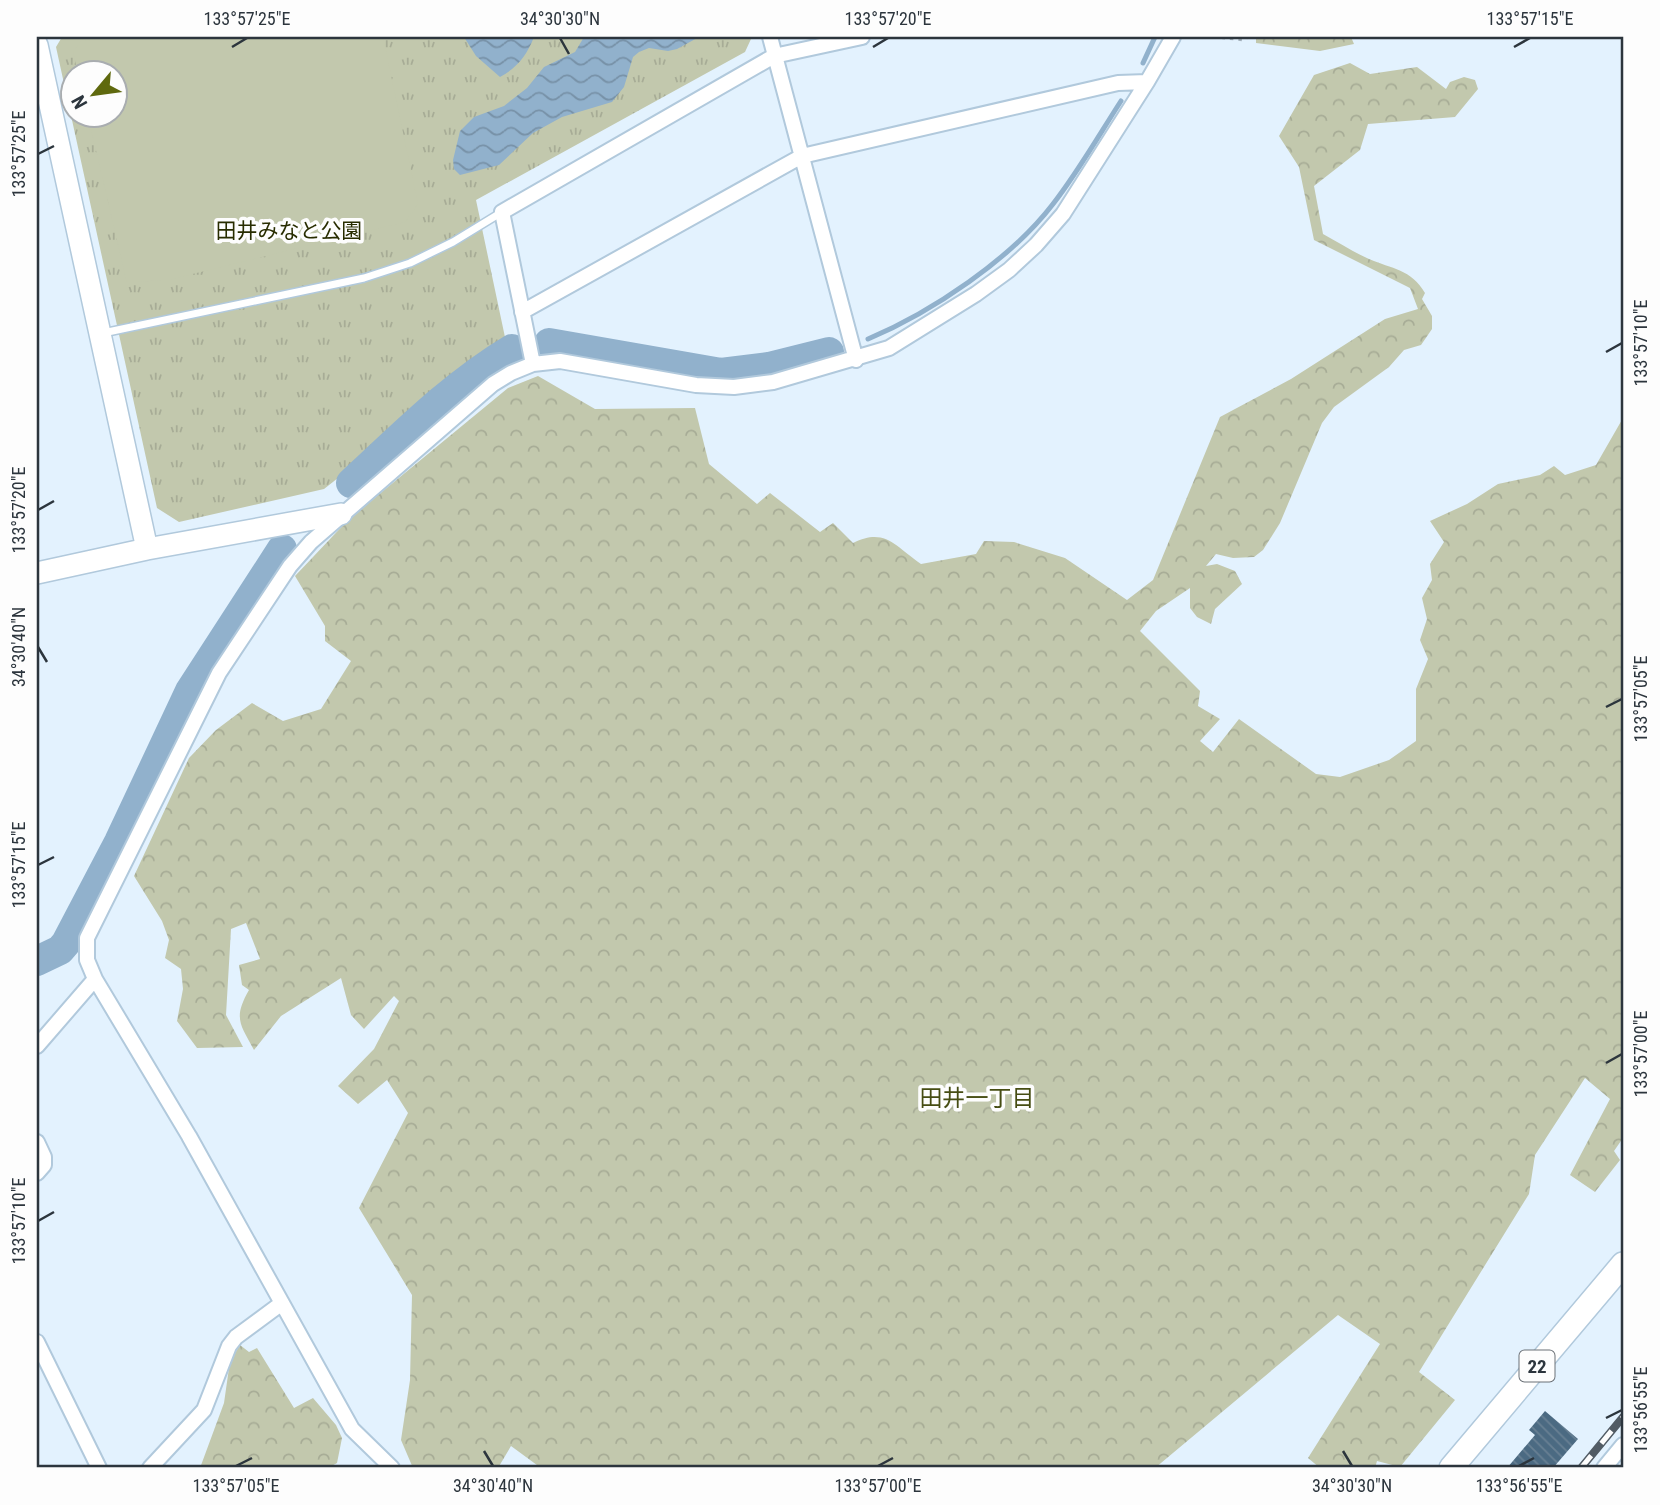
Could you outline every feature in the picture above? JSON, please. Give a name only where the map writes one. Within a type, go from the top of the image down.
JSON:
[{"type":"main road","name":"22","points":[[1451,1468],[1623,1264]]},
{"type":"street","points":[[770,37],[856,360]]},
{"type":"street","points":[[533,364],[502,212],[774,56],[862,37]]},
{"type":"street","points":[[392,1468],[352,1429],[189,1136],[95,979],[87,960],[88,939],[219,673],[290,566],[341,514],[493,384],[511,373],[533,364],[560,361],[696,384],[734,387],[773,382],[856,360],[889,348],[932,323],[1009,270],[1063,214],[1173,37]]},
{"type":"street","points":[[37,45],[147,549]]},
{"type":"street","points":[[522,312],[803,156],[1118,83],[1147,82]]},
{"type":"street","points":[[37,573],[147,549],[341,514]]},
{"type":"street","points":[[37,1046],[95,979]]},
{"type":"street","points":[[37,1142],[44,1157],[44,1165],[37,1174]]},
{"type":"street","points":[[150,1468],[204,1410],[229,1346],[236,1337],[282,1303]]},
{"type":"street","points":[[37,1342],[99,1468]]},
{"type":"street","points":[[1604,1468],[1623,1446]]},
{"type":"lane","points":[[99,334],[364,278],[411,263],[453,242],[502,212]]},
{"type":"path","points":[[1213,37],[1242,40],[1249,37]]},
{"type":"green space","name":"田井みなと公園","points":[[62,37],[751,39],[745,52],[476,200],[506,342],[343,481],[338,478],[324,489],[179,522],[157,508],[74,130],[130,130],[130,60],[60,60],[60,65],[56,47]]},
{"type":"green space","points":[[104,37],[383,37],[418,204],[405,222],[172,279],[127,283],[91,130],[130,130],[130,60],[75,60],[73,52],[80,42]]},
{"type":"green space","points":[[1256,37],[1351,37],[1354,44],[1320,51],[1256,43]]},
{"type":"green space","points":[[1350,63],[1370,74],[1417,67],[1446,89],[1450,82],[1464,77],[1475,80],[1478,89],[1455,117],[1368,124],[1360,150],[1314,186],[1323,234],[1414,279],[1425,293],[1422,299],[1432,316],[1432,329],[1421,345],[1404,350],[1389,367],[1334,407],[1322,423],[1280,523],[1263,550],[1254,557],[1233,558],[1216,554],[1206,566],[1217,564],[1235,571],[1242,584],[1215,609],[1211,624],[1197,617],[1190,608],[1190,588],[1156,611],[1140,631],[1200,691],[1198,706],[1220,719],[1200,741],[1213,752],[1239,719],[1316,774],[1340,777],[1389,760],[1416,741],[1416,689],[1428,659],[1420,640],[1427,619],[1422,598],[1432,580],[1430,564],[1444,542],[1430,521],[1467,504],[1498,484],[1540,475],[1554,466],[1565,475],[1596,465],[1623,418],[1623,1138],[1614,1151],[1620,1160],[1595,1192],[1570,1175],[1610,1099],[1585,1078],[1535,1155],[1529,1194],[1419,1372],[1455,1400],[1400,1467],[1377,1461],[1375,1468],[1320,1468],[1308,1458],[1380,1344],[1338,1315],[1155,1468],[541,1468],[511,1446],[498,1468],[413,1468],[401,1440],[410,1380],[412,1295],[359,1208],[408,1113],[387,1080],[358,1104],[338,1086],[374,1049],[399,1001],[394,996],[364,1029],[351,1015],[341,978],[281,1016],[254,1050],[240,1021],[241,1008],[249,990],[242,985],[239,965],[260,959],[246,923],[231,929],[226,1015],[243,1047],[197,1048],[177,1021],[183,989],[181,969],[165,958],[169,940],[162,921],[134,876],[189,758],[216,730],[252,703],[283,721],[321,709],[351,661],[325,641],[325,626],[295,576],[349,519],[508,388],[538,376],[595,409],[695,408],[709,464],[757,504],[770,493],[820,532],[833,523],[853,543],[873,537],[882,538],[921,564],[976,554],[984,541],[1014,542],[1065,558],[1127,600],[1153,580],[1220,417],[1291,379],[1385,319],[1418,309],[1410,288],[1314,240],[1299,167],[1279,136],[1314,75]]},
{"type":"green space","points":[[240,1345],[249,1352],[257,1348],[294,1408],[313,1398],[336,1425],[342,1438],[337,1463],[328,1468],[200,1468],[224,1403],[230,1361]]},
{"type":"water","points":[[464,37],[534,37],[521,60],[500,77],[476,56]]},
{"type":"water","points":[[584,37],[699,37],[677,49],[668,51],[649,48],[639,52],[633,57],[624,87],[612,102],[562,117],[533,133],[499,165],[460,175],[454,169],[453,160],[460,131],[474,117],[504,106],[527,88],[544,67],[575,52]]},
{"type":"building","points":[[1545,1411],[1578,1439],[1553,1468],[1507,1468],[1535,1435],[1529,1430]]},
{"type":"waterway","points":[[1143,63],[1155,37]]},
{"type":"waterway","points":[[868,339],[944,299],[993,264],[1015,244],[1036,224],[1062,192],[1121,101]]},
{"type":"waterway","points":[[549,343],[721,373],[769,367],[829,352]]},
{"type":"waterway","points":[[351,483],[448,395],[512,349]]},
{"type":"waterway","points":[[37,961],[60,950],[66,943],[119,842],[190,691],[282,549]]},
{"type":"railway","points":[[1581,1468],[1623,1417]]},
{"type":"district","name":"田井一丁目","points":[[977,1098]]}]
